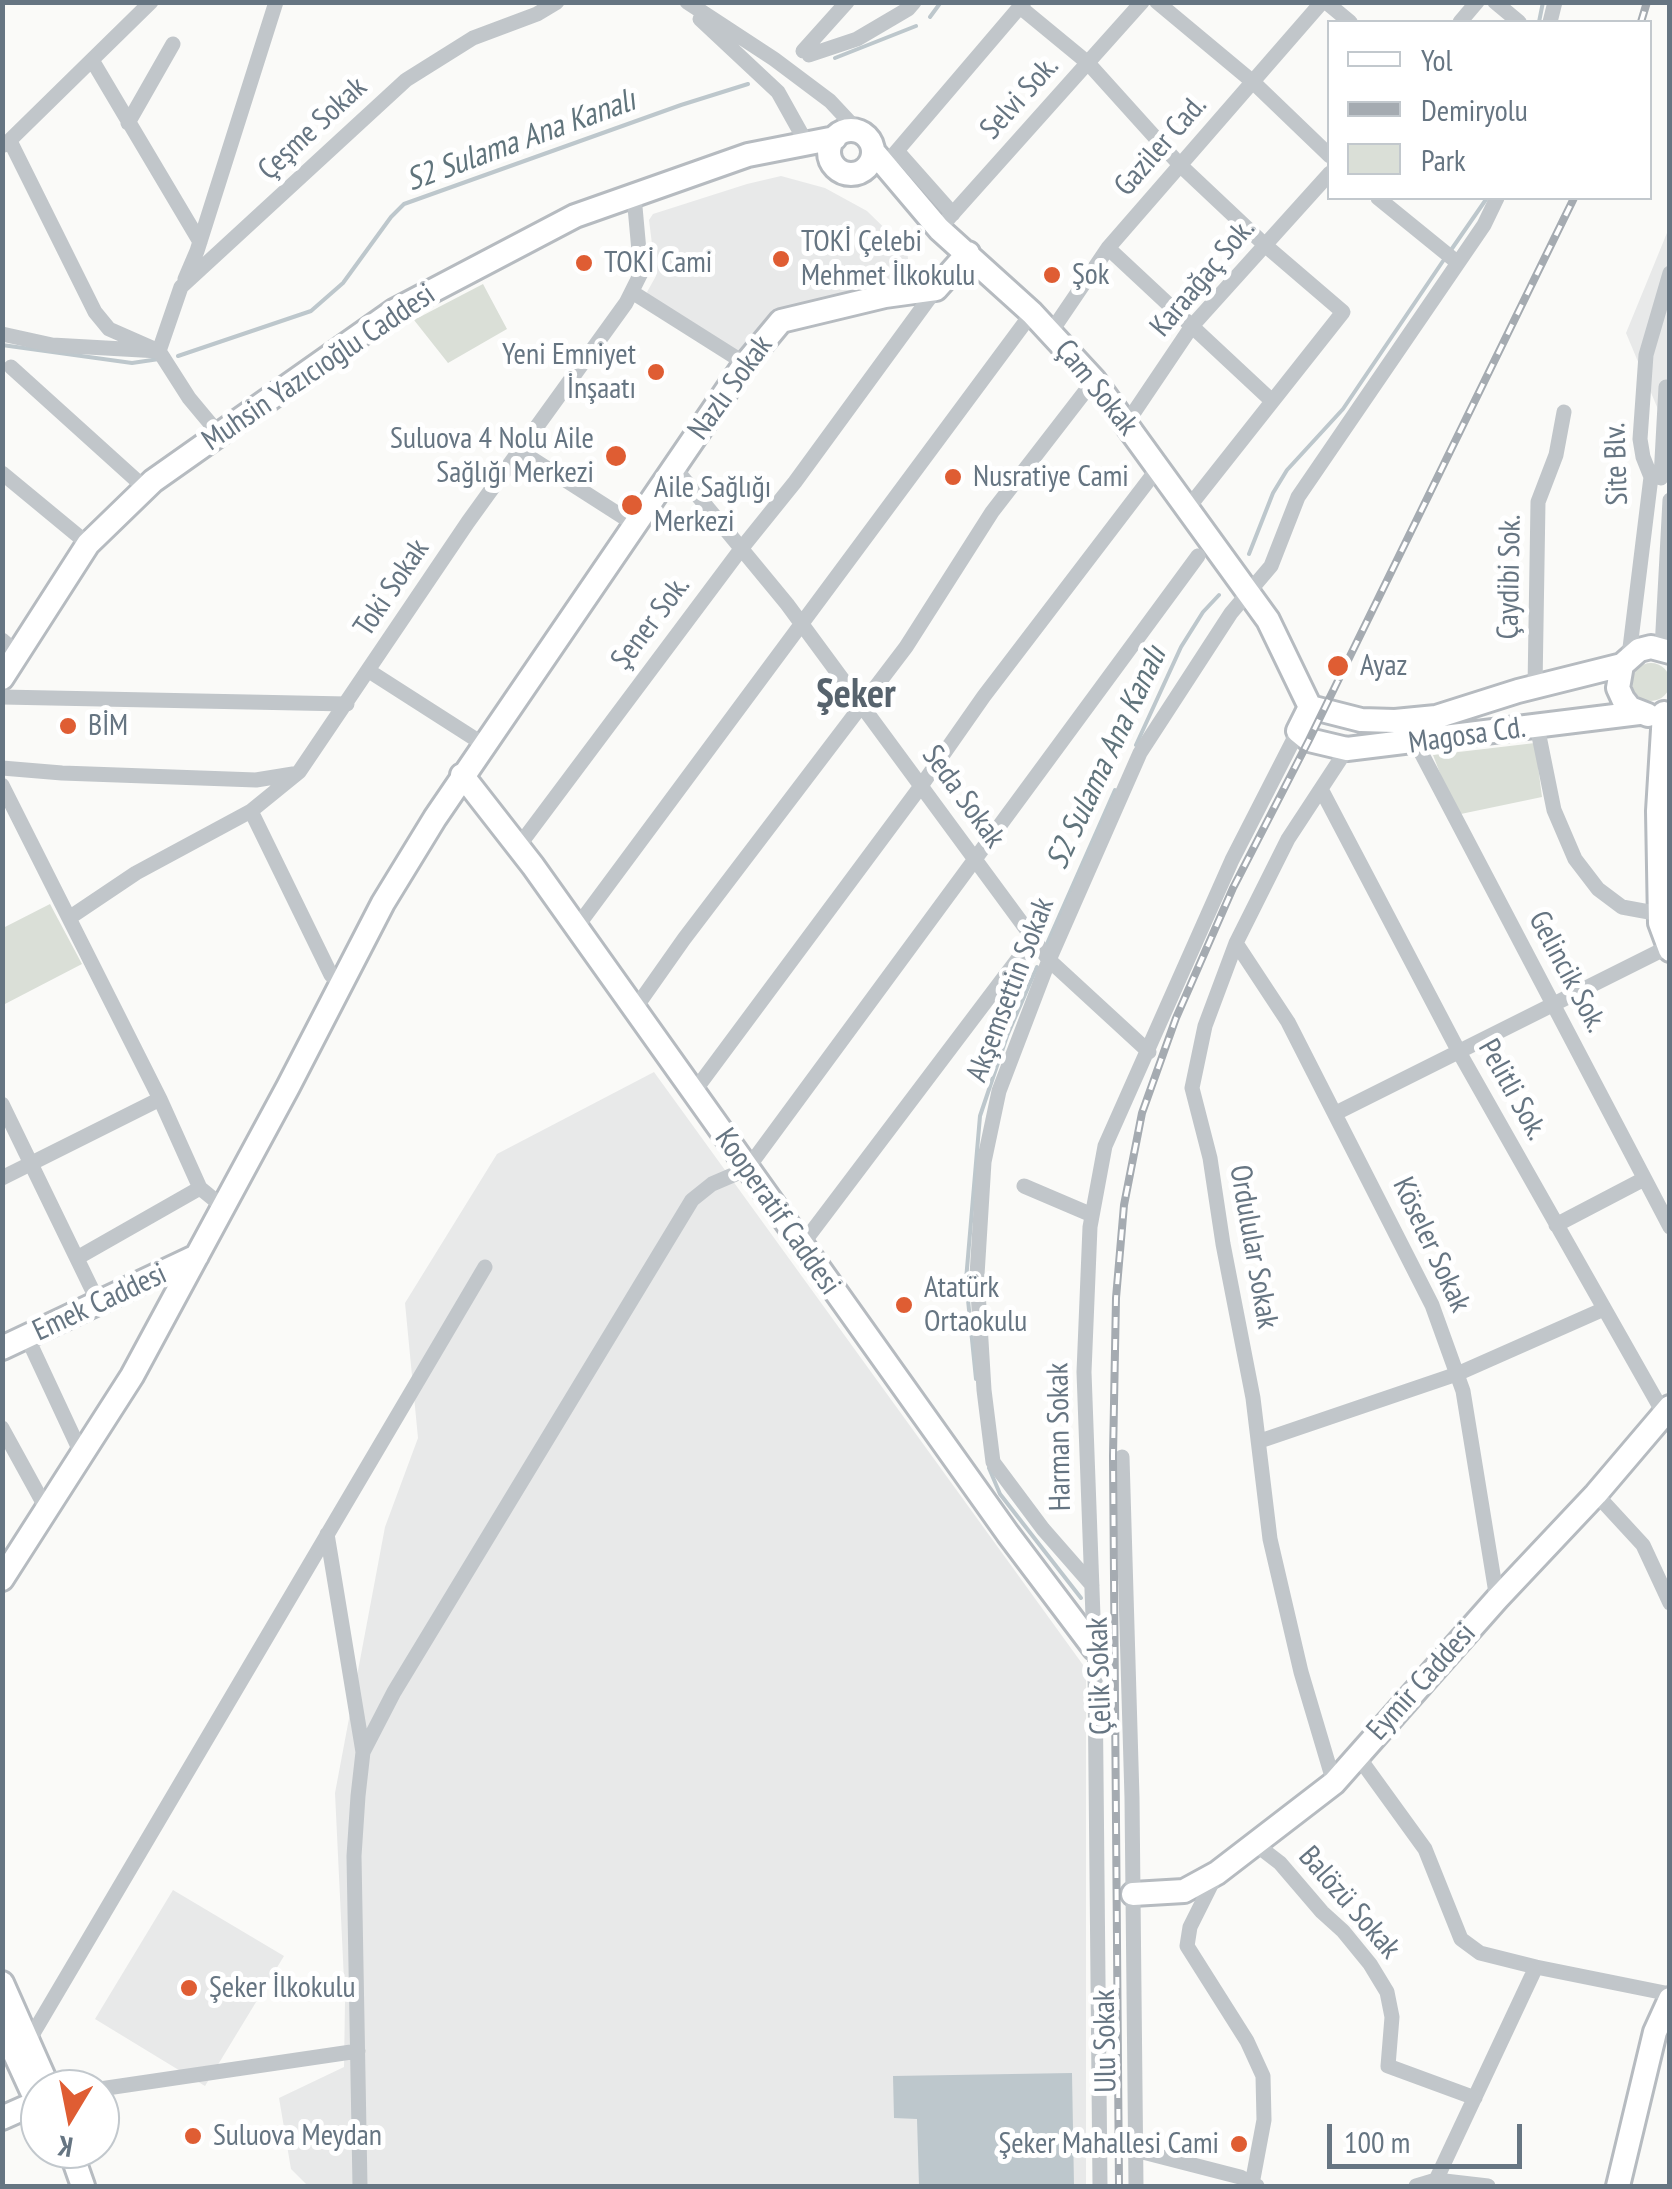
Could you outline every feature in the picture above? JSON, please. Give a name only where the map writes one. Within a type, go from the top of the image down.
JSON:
[{"type":"street","points":[[151,2],[6,144],[95,312],[109,330],[158,350],[189,398],[220,434]]},
{"type":"street","points":[[181,287],[200,242],[276,2]]},
{"type":"street","name":"Çeşme Sokak","points":[[158,350],[181,287],[406,80],[473,38],[538,14],[557,2]]},
{"type":"street","points":[[685,2],[778,92],[806,144]]},
{"type":"street","points":[[685,2],[816,90],[879,150]]},
{"type":"street","points":[[847,2],[806,53],[857,39],[908,10],[914,2]]},
{"type":"street","name":"Selvi Sok.","points":[[946,222],[1142,2]]},
{"type":"street","points":[[1158,2],[1253,82],[1327,153]]},
{"type":"street","points":[[1324,2],[1347,20]]},
{"type":"street","name":"Gaziler Cad.","points":[[1051,332],[1108,248],[1324,2]]},
{"type":"street","points":[[1494,2],[1516,20]]},
{"type":"street","points":[[879,150],[845,131],[830,146],[831,160],[840,171],[847,174],[867,168],[879,150],[1022,5],[1088,63],[1180,165],[1343,312],[1188,508]]},
{"type":"street","points":[[128,123],[173,44]]},
{"type":"street","points":[[92,60],[200,242]]},
{"type":"street","name":"Muhsin Yazıcıoğlu Caddesi","points":[[2,678],[10,647],[88,544],[146,489],[394,311],[574,216],[748,155],[835,138]]},
{"type":"street","name":"Çam Sokak","points":[[879,150],[946,222],[968,254],[1032,313],[1094,380],[1268,620],[1310,707]]},
{"type":"street","name":"Karaağaç Sok.","points":[[1126,424],[1192,326],[1327,177]]},
{"type":"street","name":"Toki Sokak","points":[[69,918],[136,873],[251,811],[299,772],[632,292],[641,273],[634,196]]},
{"type":"street","points":[[1380,200],[1458,263]]},
{"type":"street","name":"Akşemsettin Sokak","points":[[1092,1585],[1043,1529],[993,1462],[977,1275],[984,1162],[999,1091],[1049,960],[1140,754],[1231,612],[1271,566],[1298,497],[1484,226],[1496,200]]},
{"type":"street","points":[[1108,248],[1272,401]]},
{"type":"street","points":[[936,289],[968,254]]},
{"type":"street","name":"Site Blv.","points":[[1625,661],[1660,478],[1642,457],[1646,355],[1670,273]]},
{"type":"street","name":"Nazlı Sokak","points":[[2,1579],[132,1376],[383,903],[462,775],[746,364],[781,321],[885,296],[936,289]]},
{"type":"street","name":"Şener Sok.","points":[[518,847],[936,289]]},
{"type":"street","points":[[632,292],[746,364]]},
{"type":"street","points":[[576,928],[1032,313]]},
{"type":"street","points":[[2,334],[52,345],[158,350]]},
{"type":"street","points":[[11,368],[146,489]]},
{"type":"street","points":[[634,1010],[906,647],[992,512],[1094,380]]},
{"type":"street","points":[[1660,478],[1666,387]]},
{"type":"street","name":"Çaydibi Sok.","points":[[1535,687],[1538,502],[1556,455],[1564,412]]},
{"type":"street","points":[[520,450],[634,524]]},
{"type":"street","name":"Seda Sokak","points":[[674,467],[802,625],[1049,960],[1149,1052]]},
{"type":"street","points":[[693,1092],[984,696],[1158,468]]},
{"type":"street","points":[[2,474],[88,544]]},
{"type":"street","name":"Site Blv.","points":[[1667,650],[1670,500]]},
{"type":"street","points":[[363,1752],[404,1676],[692,1200],[712,1184],[747,1170],[1198,556]]},
{"type":"street","name":"Magosa Cd.","points":[[1310,707],[1361,720],[1436,717],[1625,661],[1651,647],[1667,650]]},
{"type":"street","points":[[1625,661],[1618,688],[1623,699],[1639,712]]},
{"type":"street","points":[[369,671],[483,744]]},
{"type":"street","points":[[2,696],[347,704]]},
{"type":"street","points":[[1298,731],[1310,707]]},
{"type":"street","name":"Magosa Cd.","points":[[1298,731],[1310,740],[1347,749],[1639,712],[1667,712]]},
{"type":"street","points":[[1336,1113],[1669,948],[1660,914],[1664,870],[1658,811],[1667,712]]},
{"type":"street","points":[[1537,726],[1554,810],[1575,859],[1598,890],[1622,907],[1660,914]]},
{"type":"street","name":"Harman Sokak","points":[[1100,2186],[1094,1648],[1084,1372],[1092,1215],[1105,1146],[1232,860],[1298,731]]},
{"type":"street","name":"Gelincik Sok.","points":[[1416,742],[1670,1227]]},
{"type":"street","name":"Ordulular Sokak","points":[[1334,1783],[1301,1672],[1270,1540],[1260,1441],[1210,1158],[1192,1088],[1205,1026],[1236,943],[1288,839],[1347,749]]},
{"type":"street","points":[[2,768],[256,780],[299,772]]},
{"type":"street","name":"Kooperatif Caddesi","points":[[462,775],[518,847],[1008,1534],[1094,1648]]},
{"type":"street","points":[[2,785],[160,1099],[200,1188],[222,1206]]},
{"type":"street","name":"Pelitli Sok.","points":[[1320,789],[1459,1052],[1666,1411]]},
{"type":"street","points":[[251,811],[331,976],[342,982]]},
{"type":"street","points":[[801,1246],[1032,939]]},
{"type":"street","name":"Köseler Sokak","points":[[1236,943],[1288,1022],[1432,1306],[1464,1391],[1497,1599]]},
{"type":"street","points":[[2,1178],[160,1099]]},
{"type":"street","points":[[2,1104],[99,1304]]},
{"type":"street","points":[[1556,1225],[1644,1179]]},
{"type":"street","points":[[1024,1186],[1092,1215]]},
{"type":"street","points":[[77,1258],[200,1188]]},
{"type":"street","name":"Emek Caddesi","points":[[2,1348],[197,1256]]},
{"type":"street","points":[[28,2042],[486,1267]]},
{"type":"street","points":[[1260,1441],[1457,1374],[1604,1309]]},
{"type":"street","points":[[26,1338],[82,1454]]},
{"type":"street","name":"Eymir Caddesi","points":[[1133,1894],[1184,1892],[1217,1873],[1334,1783],[1596,1494],[1666,1411]]},
{"type":"street","points":[[2,1428],[47,1510]]},
{"type":"street","name":"Çelik Sokak","points":[[1122,1457],[1133,1894]]},
{"type":"street","points":[[1596,1494],[1643,1545],[1670,1603]]},
{"type":"street","points":[[327,1534],[363,1752],[354,1856],[360,2186]]},
{"type":"street","points":[[1357,1755],[1425,1850],[1461,1939],[1480,1953],[1670,1996],[1655,2032],[1618,2186]]},
{"type":"street","name":"Balözü Sokak","points":[[1254,1843],[1280,1864],[1343,1931],[1387,1992],[1392,2016],[1388,2066],[1474,2098]]},
{"type":"street","points":[[1136,2150],[1240,2178],[1255,2186],[1264,2120],[1263,2076],[1247,2041],[1187,1946],[1190,1927],[1217,1873]]},
{"type":"street","name":"Ulu Sokak","points":[[1133,1894],[1136,2186]]},
{"type":"street","points":[[1436,2183],[1536,1967]]},
{"type":"street","points":[[2,1983],[28,2042],[35,2069]]},
{"type":"street","points":[[2,2026],[25,2069]]},
{"type":"street","points":[[120,2086],[358,2050]]},
{"type":"street","points":[[1416,2186],[1488,2186]]},
{"type":"shaded area","name":"TOKİ Çelebi Mehmet İlkokulu","points":[[781,176],[825,188],[867,211],[907,250],[909,267],[901,281],[778,313],[737,353],[651,299],[647,292],[656,276],[649,220],[653,214]]},
{"type":"shaded area","points":[[1669,228],[1669,426],[1665,426],[1626,333]]},
{"type":"shaded area","points":[[654,1072],[1086,1669],[1086,2186],[308,2186],[291,2169],[279,2098],[344,2067],[345,2001],[335,1793],[385,1527],[418,1438],[405,1303],[497,1154]]},
{"type":"shaded area","name":"Şeker İlkokulu","points":[[173,1890],[284,1956],[205,2086],[95,2019]]},
{"type":"shaded area","points":[[1072,2073],[1074,2186],[919,2186],[917,2119],[894,2118],[893,2076]]},
{"type":"green space","points":[[483,284],[507,329],[448,363],[414,320]]},
{"type":"green space","points":[[1651,663],[1664,669],[1670,682],[1664,695],[1651,701],[1638,695],[1632,682],[1638,669]]},
{"type":"green space","points":[[1535,743],[1542,797],[1456,815],[1433,755]]},
{"type":"green space","points":[[50,904],[82,964],[3,1005],[3,928]]},
{"type":"waterway","name":"S2 Sulama Ana Kanalı","points":[[930,17],[941,2]]},
{"type":"waterway","name":"S2 Sulama Ana Kanalı","points":[[1539,20],[1543,2]]},
{"type":"waterway","name":"S2 Sulama Ana Kanalı","points":[[835,58],[916,26]]},
{"type":"waterway","name":"S2 Sulama Ana Kanalı","points":[[178,356],[311,311],[343,283],[404,204],[748,84]]},
{"type":"waterway","name":"S2 Sulama Ana Kanalı","points":[[1451,250],[1486,200]]},
{"type":"waterway","name":"S2 Sulama Ana Kanalı","points":[[1249,554],[1273,493],[1287,470],[1343,409],[1443,261]]},
{"type":"waterway","name":"S2 Sulama Ana Kanalı","points":[[2,345],[132,363],[159,359]]},
{"type":"waterway","name":"S2 Sulama Ana Kanalı","points":[[1136,745],[1181,647],[1219,595]]},
{"type":"waterway","name":"S2 Sulama Ana Kanalı","points":[[1046,946],[1115,790]]},
{"type":"waterway","name":"S2 Sulama Ana Kanalı","points":[[976,1379],[966,1280],[980,1116],[1007,1036],[1037,967]]},
{"type":"waterway","name":"S2 Sulama Ana Kanalı","points":[[989,1468],[1000,1494],[1081,1598]]},
{"type":"railway","points":[[1642,20],[1647,2]]},
{"type":"railway","points":[[1119,2186],[1113,1456],[1116,1298],[1124,1205],[1142,1113],[1176,1018],[1233,888],[1573,200]]},
{"type":"place","name":"TOKİ Çelebi Mehmet İlkokulu","points":[[781,259]]},
{"type":"place","name":"TOKİ Cami","points":[[584,263]]},
{"type":"place","name":"Şok","points":[[1052,275]]},
{"type":"place","name":"Yeni Emniyet İnşaatı","points":[[656,372]]},
{"type":"place","name":"Suluova 4 Nolu Aile Sağlığı Merkezi","points":[[616,456]]},
{"type":"place","name":"Nusratiye Cami","points":[[953,477]]},
{"type":"place","name":"Aile Sağlığı Merkezi","points":[[632,505]]},
{"type":"place","name":"Ayaz","points":[[1338,666]]},
{"type":"place","name":"BİM","points":[[68,726]]},
{"type":"place","name":"Atatürk Ortaokulu","points":[[904,1305]]},
{"type":"place","name":"Şeker İlkokulu","points":[[189,1988]]},
{"type":"place","name":"Suluova Meydan","points":[[193,2136]]},
{"type":"place","name":"Şeker Mahallesi Cami","points":[[1239,2144]]},
{"type":"district","name":"Şeker","points":[[856,696]]}]
